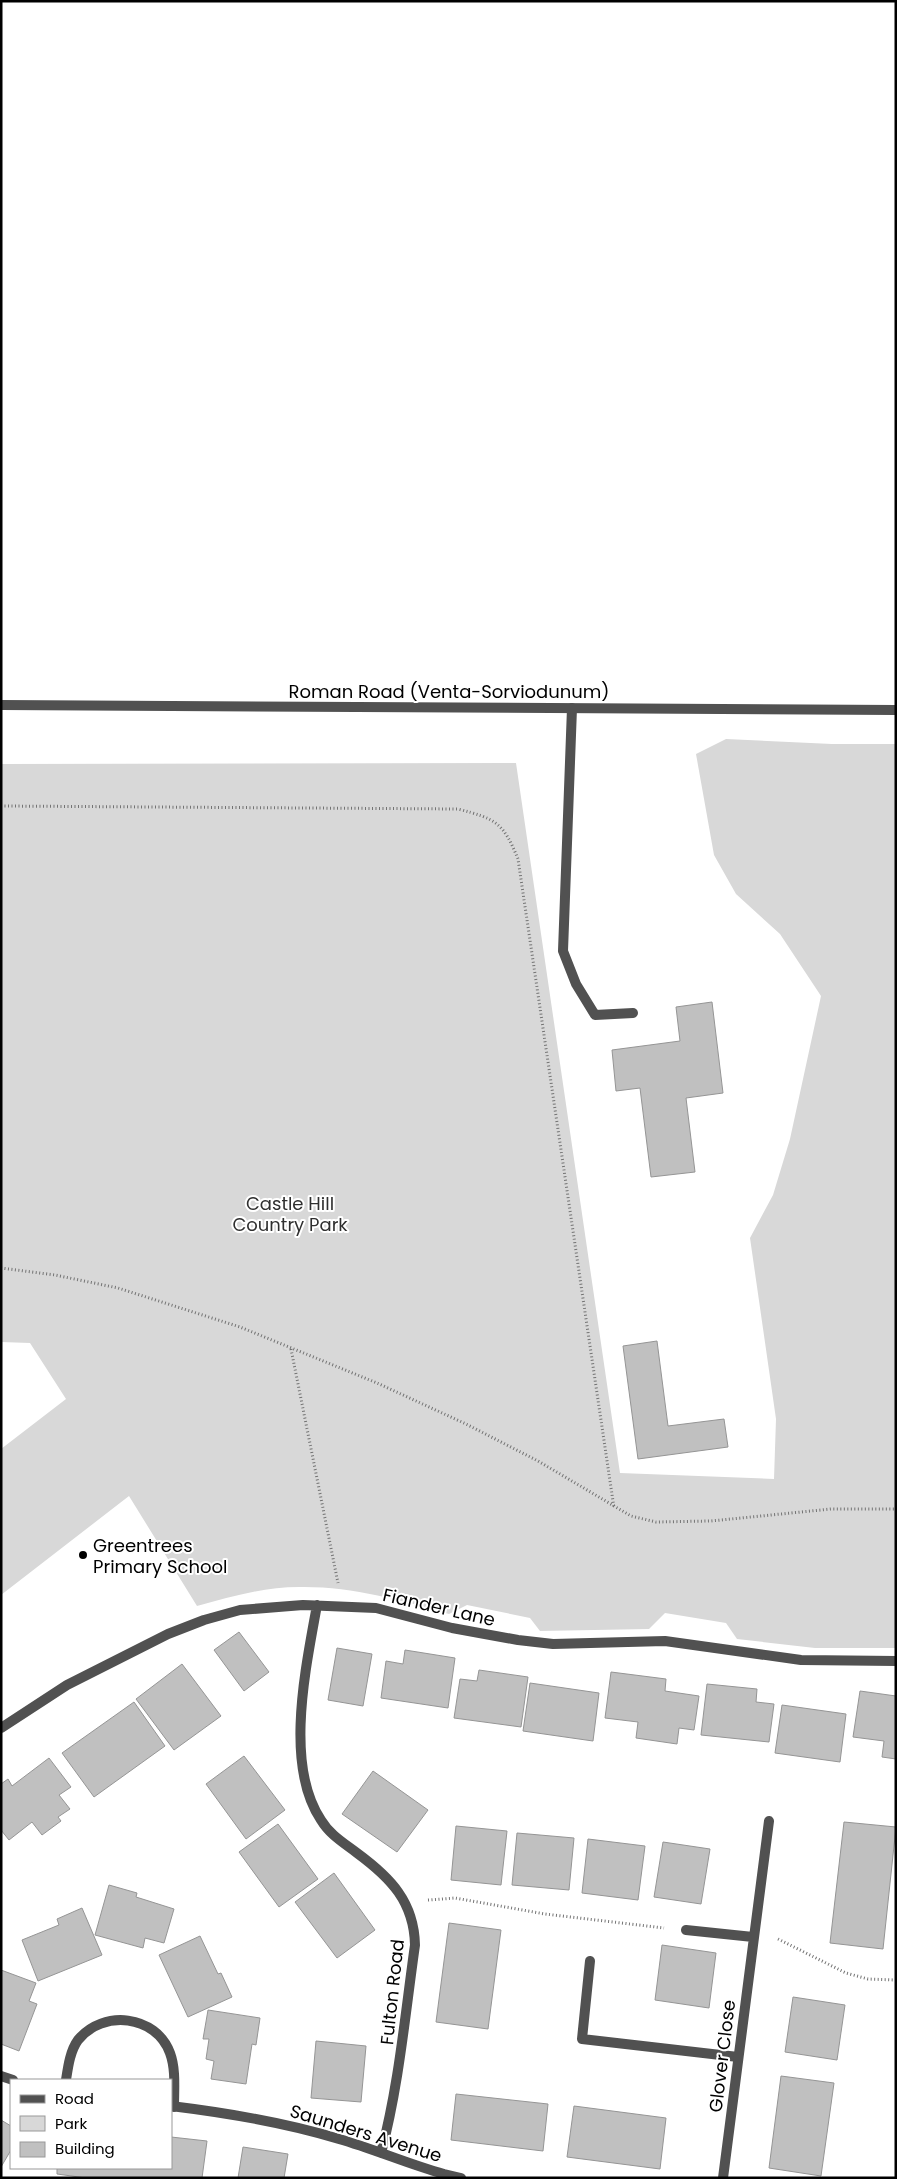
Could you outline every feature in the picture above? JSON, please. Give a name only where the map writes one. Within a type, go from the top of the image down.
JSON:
[{"type":"street","name":"Roman Road (Venta-Sorviodunum)","points":[[1,705],[896,710]]},
{"type":"street","points":[[572,708],[563,951],[576,984],[595,1015],[633,1013]]},
{"type":"street","name":"Fulton Road","points":[[317,1605],[301,1719],[302,1764],[310,1797],[320,1820],[330,1832],[389,1881],[408,1906],[414,1930],[415,1945],[400,2066],[392,2112],[381,2153]]},
{"type":"street","name":"Fiander Lane","points":[[1,1728],[67,1685],[168,1634],[204,1620],[240,1610],[342,1605],[376,1608],[461,1630],[553,1644],[664,1641],[801,1660],[896,1661]]},
{"type":"street","name":"Glover Close","points":[[723,2178],[769,1821]]},
{"type":"street","points":[[686,1930],[754,1933]]},
{"type":"street","points":[[590,1961],[582,2039],[738,2057]]},
{"type":"street","points":[[66,2079],[72,2052],[86,2032],[112,2020],[136,2022],[155,2030],[170,2053],[173,2068],[173,2106]]},
{"type":"street","name":"Saunders Avenue","points":[[173,2106],[219,2111],[282,2124],[340,2139],[434,2172],[461,2178]]},
{"type":"path","points":[[1,806],[458,809],[490,818],[508,835],[518,859],[614,1508]]},
{"type":"path","points":[[1,1268],[55,1275],[118,1288],[240,1327],[377,1383],[466,1424],[538,1461],[614,1508],[631,1516],[656,1522],[711,1521],[831,1509],[896,1508]]},
{"type":"path","points":[[291,1348],[342,1605]]},
{"type":"path","points":[[408,1906],[427,1900],[455,1898],[545,1914],[686,1930]]},
{"type":"path","points":[[754,1933],[846,1973],[868,1978],[896,1980]]},
{"type":"green space","name":"Castle Hill Country Park","points":[[726,739],[832,744],[896,744],[896,1648],[815,1648],[737,1639],[726,1623],[665,1613],[649,1629],[540,1631],[530,1618],[467,1605],[449,1614],[356,1591],[318,1587],[286,1587],[260,1591],[197,1606],[129,1496],[1,1595],[1,1449],[66,1399],[30,1343],[1,1342],[1,764],[516,763],[620,1473],[774,1479],[776,1419],[750,1238],[773,1195],[790,1139],[821,996],[780,934],[736,894],[714,855],[696,754]]},
{"type":"building","points":[[712,1002],[723,1093],[686,1098],[695,1172],[651,1177],[640,1088],[616,1091],[612,1050],[680,1041],[676,1007]]},
{"type":"building","points":[[657,1341],[668,1426],[724,1419],[728,1447],[638,1459],[623,1346]]},
{"type":"building","points":[[239,1632],[269,1672],[244,1691],[214,1650]]},
{"type":"building","points":[[337,1648],[372,1654],[363,1706],[328,1700]]},
{"type":"building","points":[[405,1650],[455,1658],[448,1708],[381,1698],[386,1661],[403,1664]]},
{"type":"building","points":[[182,1664],[221,1716],[174,1750],[136,1699]]},
{"type":"building","points":[[479,1670],[528,1677],[521,1727],[454,1718],[460,1679],[477,1681]]},
{"type":"building","points":[[611,1672],[666,1679],[665,1691],[699,1696],[694,1730],[679,1728],[677,1744],[636,1738],[638,1722],[605,1718]]},
{"type":"building","points":[[530,1683],[599,1693],[593,1741],[523,1731]]},
{"type":"building","points":[[707,1684],[757,1689],[756,1702],[774,1704],[769,1742],[701,1735]]},
{"type":"building","points":[[860,1691],[896,1696],[896,1759],[882,1757],[884,1741],[853,1737]]},
{"type":"building","points":[[134,1702],[165,1746],[94,1797],[62,1753]]},
{"type":"building","points":[[782,1705],[846,1714],[840,1762],[775,1753]]},
{"type":"building","points":[[244,1756],[285,1810],[246,1839],[206,1784]]},
{"type":"building","points":[[49,1758],[71,1787],[59,1795],[70,1809],[58,1817],[61,1821],[42,1835],[32,1822],[9,1840],[1,1830],[1,1784],[8,1779],[12,1786]]},
{"type":"building","points":[[373,1771],[428,1810],[397,1852],[342,1814]]},
{"type":"building","points":[[844,1822],[896,1827],[883,1949],[830,1943]]},
{"type":"building","points":[[278,1824],[318,1879],[279,1907],[239,1852]]},
{"type":"building","points":[[456,1826],[507,1831],[501,1885],[451,1880]]},
{"type":"building","points":[[517,1833],[574,1838],[569,1890],[512,1885]]},
{"type":"building","points":[[588,1839],[645,1846],[638,1900],[582,1893]]},
{"type":"building","points":[[663,1842],[710,1849],[701,1904],[654,1897]]},
{"type":"building","points":[[334,1873],[375,1930],[337,1958],[295,1902]]},
{"type":"building","points":[[109,1885],[137,1893],[136,1897],[174,1909],[164,1943],[145,1938],[143,1948],[95,1935]]},
{"type":"building","points":[[82,1908],[102,1955],[38,1981],[22,1940],[59,1925],[57,1919]]},
{"type":"building","points":[[449,1923],[501,1930],[488,2029],[436,2022]]},
{"type":"building","points":[[200,1936],[218,1974],[221,1973],[232,1997],[188,2017],[159,1955]]},
{"type":"building","points":[[662,1945],[716,1953],[709,2008],[655,2000]]},
{"type":"building","points":[[1,1970],[36,1983],[29,2001],[37,2004],[19,2051],[1,2044]]},
{"type":"building","points":[[793,1997],[845,2005],[837,2060],[785,2052]]},
{"type":"building","points":[[208,2010],[260,2018],[256,2045],[252,2044],[246,2084],[211,2079],[214,2061],[206,2059],[209,2039],[203,2039]]},
{"type":"building","points":[[316,2041],[366,2046],[361,2102],[311,2098]]},
{"type":"building","points":[[781,2076],[834,2083],[821,2176],[769,2168]]},
{"type":"building","points":[[456,2094],[548,2104],[543,2151],[451,2140]]},
{"type":"building","points":[[574,2106],[666,2118],[660,2169],[567,2157]]},
{"type":"building","points":[[1,2120],[10,2125],[10,2152],[1,2167]]},
{"type":"building","points":[[172,2137],[207,2141],[202,2178],[86,2178],[57,2174],[57,2169],[172,2169]]},
{"type":"building","points":[[243,2147],[288,2154],[284,2178],[238,2178]]},
{"type":"place","name":"Greentrees Primary School","points":[[83,1555]]}]
